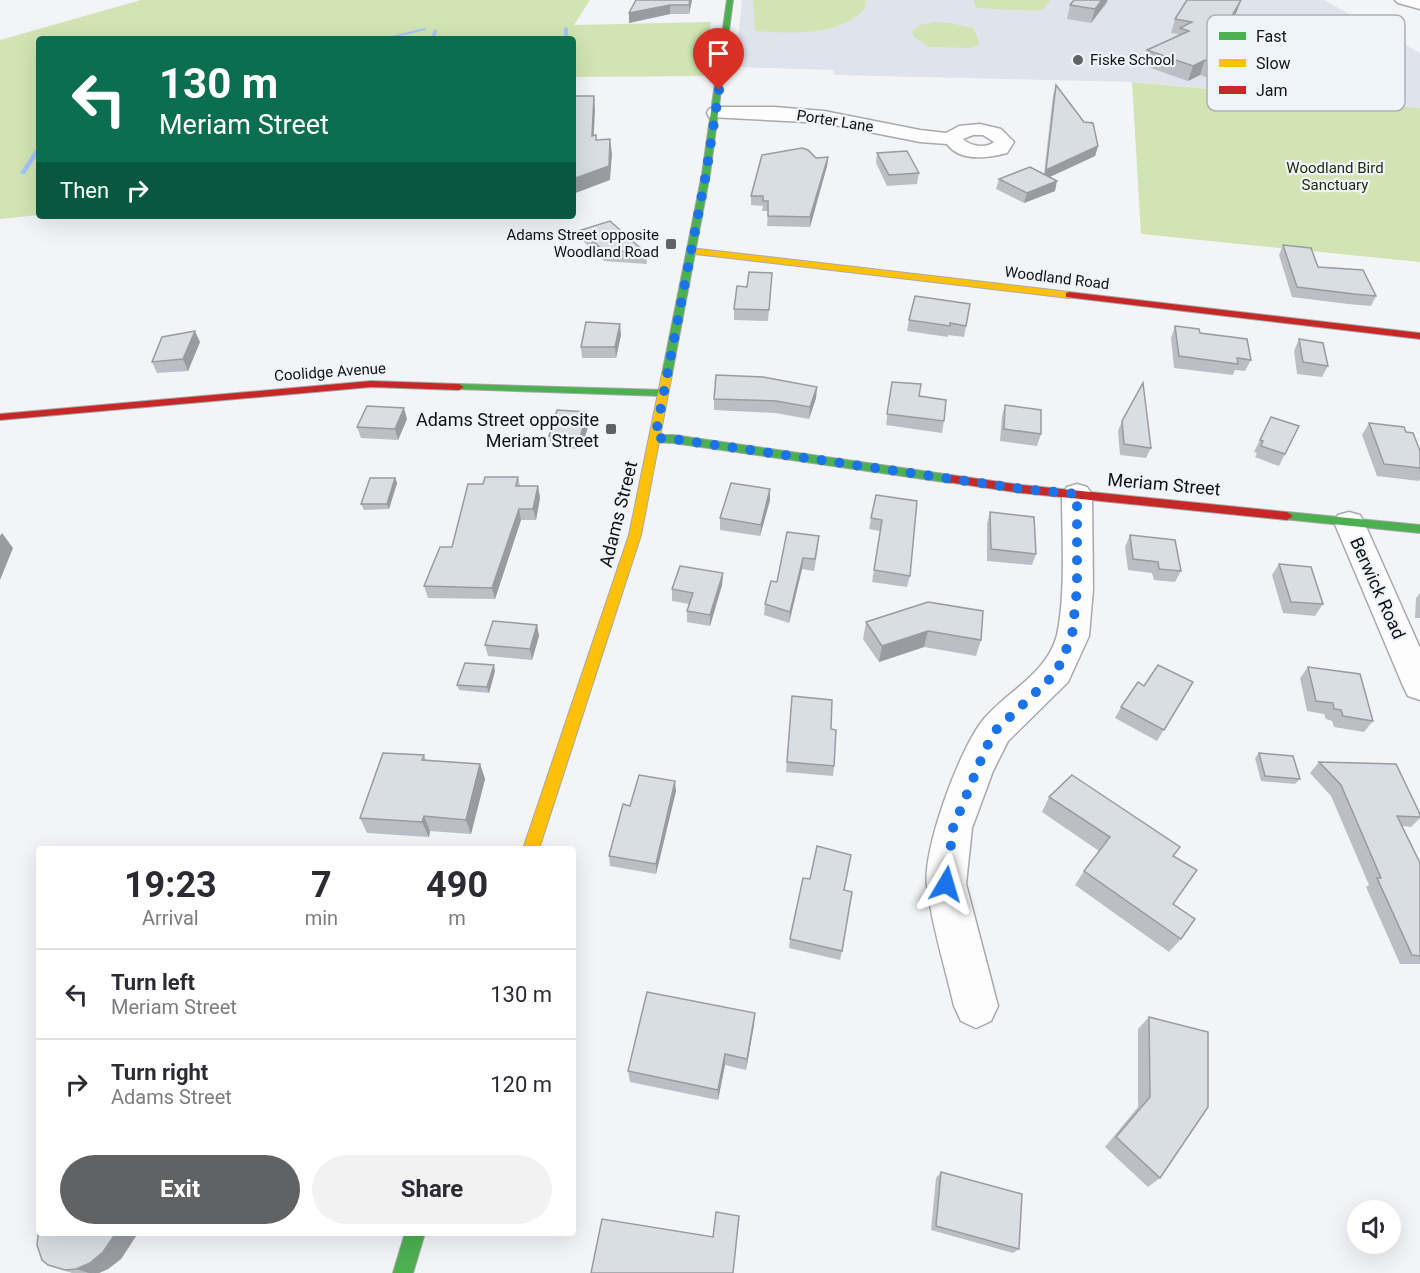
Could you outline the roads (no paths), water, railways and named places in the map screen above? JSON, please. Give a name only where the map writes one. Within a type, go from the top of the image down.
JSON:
[{"type":"street","name":"Adams Street","points":[[532,846],[635,535],[716,113],[730,0]]},
{"type":"street","points":[[1403,0],[1420,4]]},
{"type":"street","name":"Porter Lane","points":[[716,113],[774,113],[824,117],[952,140]]},
{"type":"street","name":"Woodland Road","points":[[690,251],[1420,336]]},
{"type":"street","name":"Coolidge Avenue","points":[[0,417],[370,384],[663,393]]},
{"type":"street","name":"Meriam Street","points":[[655,438],[1012,488],[1420,529]]},
{"type":"street","points":[[976,1006],[946,884],[953,828],[975,770],[995,731],[1056,673],[1072,636],[1077,589],[1077,494]]},
{"type":"street","name":"Berwick Road","points":[[1349,522],[1420,686]]},
{"type":"street","points":[[403,1273],[414,1236]]},
{"type":"waterway","points":[[566,28],[566,36]]},
{"type":"waterway","points":[[395,36],[425,29]]},
{"type":"waterway","points":[[434,36],[435,30]]},
{"type":"waterway","points":[[23,173],[36,153]]},
{"type":"place","name":"Fiske School","points":[[1078,60]]},
{"type":"place","name":"Adams Street opposite Woodland Road","points":[[671,244]]},
{"type":"place","name":"Adams Street opposite Meriam Street","points":[[611,429]]},
{"type":"park label","name":"Woodland Bird Sanctuary","points":[[1335,176]]}]
